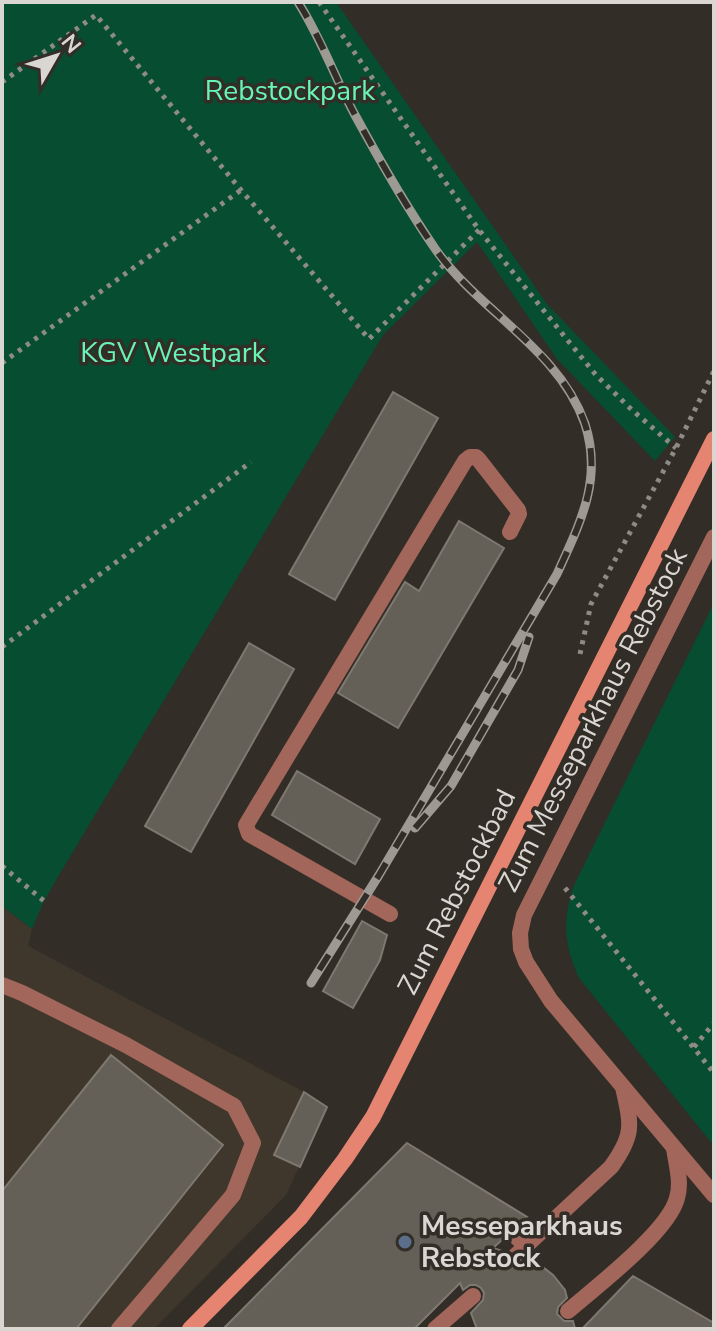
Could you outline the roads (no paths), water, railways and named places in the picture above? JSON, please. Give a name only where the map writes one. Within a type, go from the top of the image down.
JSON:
[{"type":"main road","name":"Zum Rebstockbad","points":[[190,1329],[301,1217],[373,1117],[714,439]]},
{"type":"street","points":[[390,914],[249,834],[246,825],[470,457],[479,460],[518,510],[510,532]]},
{"type":"street","name":"Zum Messeparkhaus Rebstock","points":[[714,537],[524,915],[520,933],[526,962],[551,1001],[714,1195]]},
{"type":"street","points":[[2,985],[126,1045],[234,1106],[253,1143],[233,1195],[119,1329]]},
{"type":"street","points":[[511,1232],[520,1252],[611,1167],[624,1149],[630,1132],[623,1087]]},
{"type":"street","points":[[568,1311],[620,1266],[672,1213],[678,1197],[679,1180],[674,1148]]},
{"type":"street","points":[[435,1329],[473,1296]]},
{"type":"railway","points":[[298,2],[364,132],[436,250],[474,293],[538,352],[573,398],[585,424],[591,464],[590,483],[581,519],[557,574],[379,875],[311,983]]},
{"type":"railway","points":[[415,828],[451,786],[518,670],[529,637]]},
{"type":"place","name":"Messeparkhaus Rebstock","points":[[405,1242]]},
{"type":"park label","name":"Rebstockpark","points":[[290,91]]},
{"type":"park label","name":"KGV Westpark","points":[[173,353]]}]
